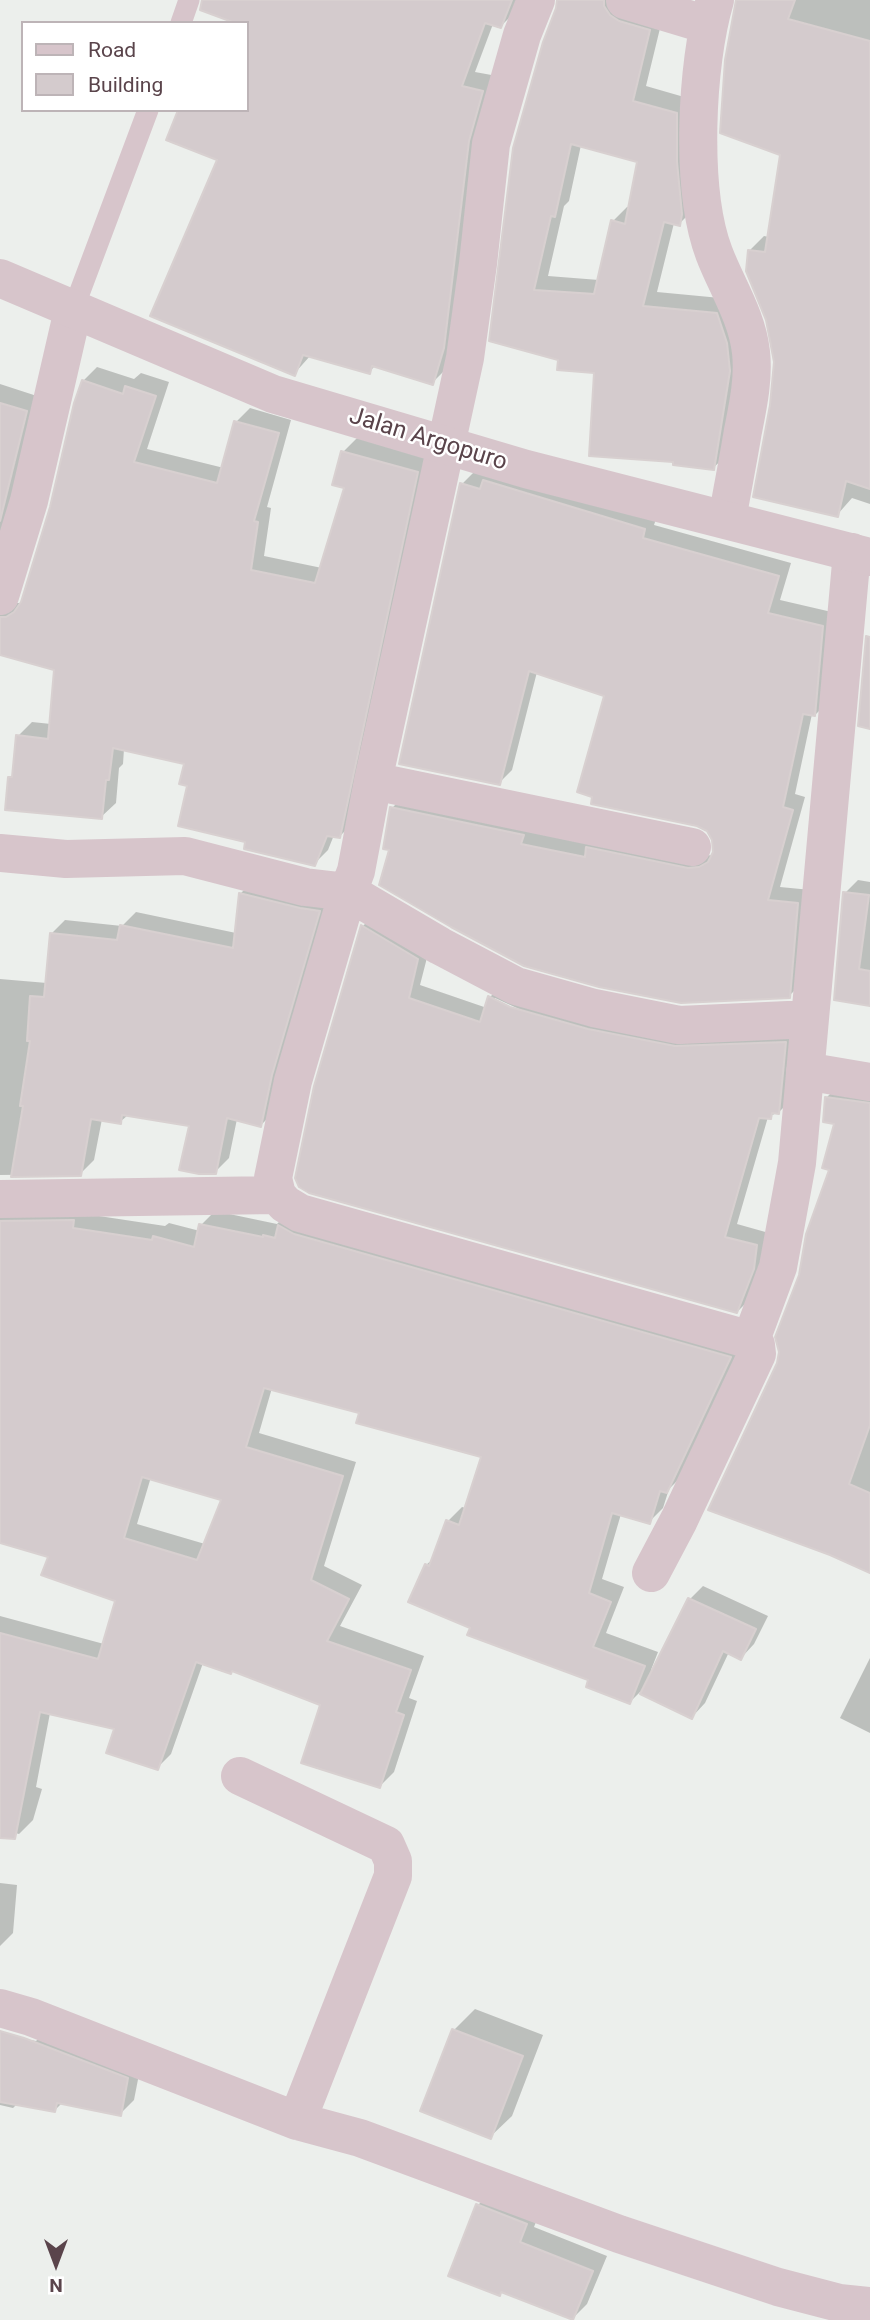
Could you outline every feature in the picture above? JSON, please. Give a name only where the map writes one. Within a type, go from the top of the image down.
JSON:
[{"type":"street","points":[[536,0],[522,35],[491,144],[465,358],[356,871],[293,1081],[273,1178],[277,1195],[285,1204],[300,1213],[751,1340],[756,1345],[757,1354],[679,1520],[651,1573]]},
{"type":"street","points":[[625,0],[711,13],[698,151],[703,203],[713,251],[737,302],[751,352],[750,393],[727,520]]},
{"type":"street","name":"Jalan Argopuro","points":[[0,278],[273,394],[526,469],[861,555]]},
{"type":"street","points":[[0,596],[29,501],[73,310]]},
{"type":"street","points":[[751,1340],[778,1267],[797,1163],[810,1019],[861,555]]},
{"type":"street","points":[[373,781],[692,847]]},
{"type":"street","points":[[0,853],[66,859],[185,856],[305,887],[348,892],[440,946],[516,986],[581,1004],[679,1025],[810,1019]]},
{"type":"street","points":[[805,1071],[870,1082]]},
{"type":"street","points":[[0,1199],[277,1195]]},
{"type":"street","points":[[240,1776],[386,1845],[393,1861],[393,1876],[297,2121]]},
{"type":"street","points":[[0,2008],[31,2017],[297,2121],[360,2138],[619,2234],[778,2287],[839,2303],[870,2306]]},
{"type":"lane","points":[[182,21],[190,0]]},
{"type":"lane","points":[[73,310],[147,112]]},
{"type":"building","points":[[202,0],[512,0],[501,28],[485,23],[462,86],[483,91],[469,141],[444,348],[433,385],[372,366],[370,374],[303,355],[295,376],[150,316],[217,160],[166,140],[177,112],[248,112],[248,21],[230,21],[200,10]]},
{"type":"building","points":[[557,0],[604,0],[604,6],[610,15],[619,21],[650,30],[633,101],[677,113],[677,162],[682,214],[680,226],[664,222],[643,306],[717,313],[727,343],[730,371],[714,470],[673,465],[673,462],[589,456],[594,373],[557,370],[558,360],[489,341],[513,148],[543,42]],"holes":[[[571,144],[637,162],[625,224],[611,220],[594,294],[534,290],[551,216],[555,217]]]},
{"type":"building","points":[[736,0],[795,0],[788,19],[870,41],[870,489],[846,481],[838,517],[753,497],[770,405],[774,362],[766,320],[746,271],[748,250],[765,252],[780,155],[720,133],[725,60]]},
{"type":"building","points":[[82,380],[123,394],[125,386],[156,396],[134,462],[217,483],[234,421],[279,433],[254,521],[258,522],[251,570],[315,583],[344,488],[332,485],[341,451],[418,472],[340,838],[327,836],[315,866],[244,849],[245,842],[178,826],[187,786],[179,784],[184,764],[113,748],[102,819],[5,810],[8,777],[12,777],[16,735],[48,739],[54,670],[0,655],[0,617],[14,612],[21,602],[50,507],[74,403]]},
{"type":"building","points":[[0,403],[27,411],[0,521]]},
{"type":"building","points":[[483,480],[645,529],[643,538],[779,576],[768,613],[823,626],[815,716],[803,714],[783,807],[793,810],[768,900],[798,903],[790,998],[681,1003],[599,987],[524,966],[379,885],[389,850],[383,849],[390,807],[524,835],[521,844],[585,857],[586,847],[688,868],[699,867],[708,862],[713,852],[712,840],[707,831],[697,826],[591,804],[592,797],[577,792],[604,696],[529,671],[500,785],[399,764],[460,483],[480,489]]},
{"type":"building","points":[[866,636],[870,637],[870,729],[858,726]]},
{"type":"building","points":[[843,892],[869,895],[859,969],[870,971],[870,1006],[834,1000]]},
{"type":"building","points":[[239,893],[320,911],[272,1075],[261,1127],[227,1118],[216,1174],[199,1174],[179,1170],[189,1126],[122,1115],[121,1124],[91,1119],[81,1176],[11,1177],[30,1041],[27,1041],[30,996],[44,997],[50,933],[117,940],[120,925],[233,948]]},
{"type":"building","points":[[361,925],[418,959],[409,998],[480,1022],[488,996],[510,1007],[588,1029],[675,1046],[786,1042],[779,1114],[772,1113],[771,1119],[759,1118],[725,1237],[757,1245],[754,1269],[737,1313],[309,1193],[299,1187],[295,1178],[314,1086]]},
{"type":"building","points":[[825,1097],[870,1103],[870,1425],[849,1484],[870,1493],[870,1573],[830,1555],[708,1510],[777,1363],[779,1352],[775,1337],[799,1275],[806,1234],[829,1170],[822,1168],[834,1124],[823,1122]]},
{"type":"building","points":[[74,1220],[73,1228],[152,1240],[153,1236],[194,1247],[199,1224],[275,1238],[278,1225],[294,1234],[731,1357],[667,1493],[660,1491],[650,1524],[612,1513],[589,1593],[611,1602],[593,1647],[645,1666],[630,1704],[586,1687],[588,1680],[467,1635],[470,1628],[408,1602],[425,1564],[429,1566],[446,1520],[459,1525],[481,1457],[356,1423],[359,1413],[264,1388],[246,1447],[343,1476],[311,1580],[349,1599],[327,1641],[411,1670],[396,1712],[404,1715],[380,1788],[301,1763],[320,1705],[232,1671],[231,1674],[196,1662],[158,1770],[106,1753],[114,1729],[40,1712],[15,1839],[0,1838],[0,1633],[98,1659],[115,1601],[41,1575],[48,1557],[0,1543],[0,1221]],"holes":[[[142,1477],[221,1500],[197,1560],[124,1538]]]},
{"type":"building","points":[[688,1598],[756,1629],[741,1660],[723,1651],[692,1719],[640,1694]]},
{"type":"building","points":[[452,2029],[523,2056],[491,2139],[420,2111]]},
{"type":"building","points":[[0,2031],[128,2078],[121,2116],[57,2103],[55,2112],[0,2102]]},
{"type":"building","points":[[476,2204],[527,2224],[520,2242],[593,2271],[573,2320],[501,2292],[500,2296],[448,2276]]}]
